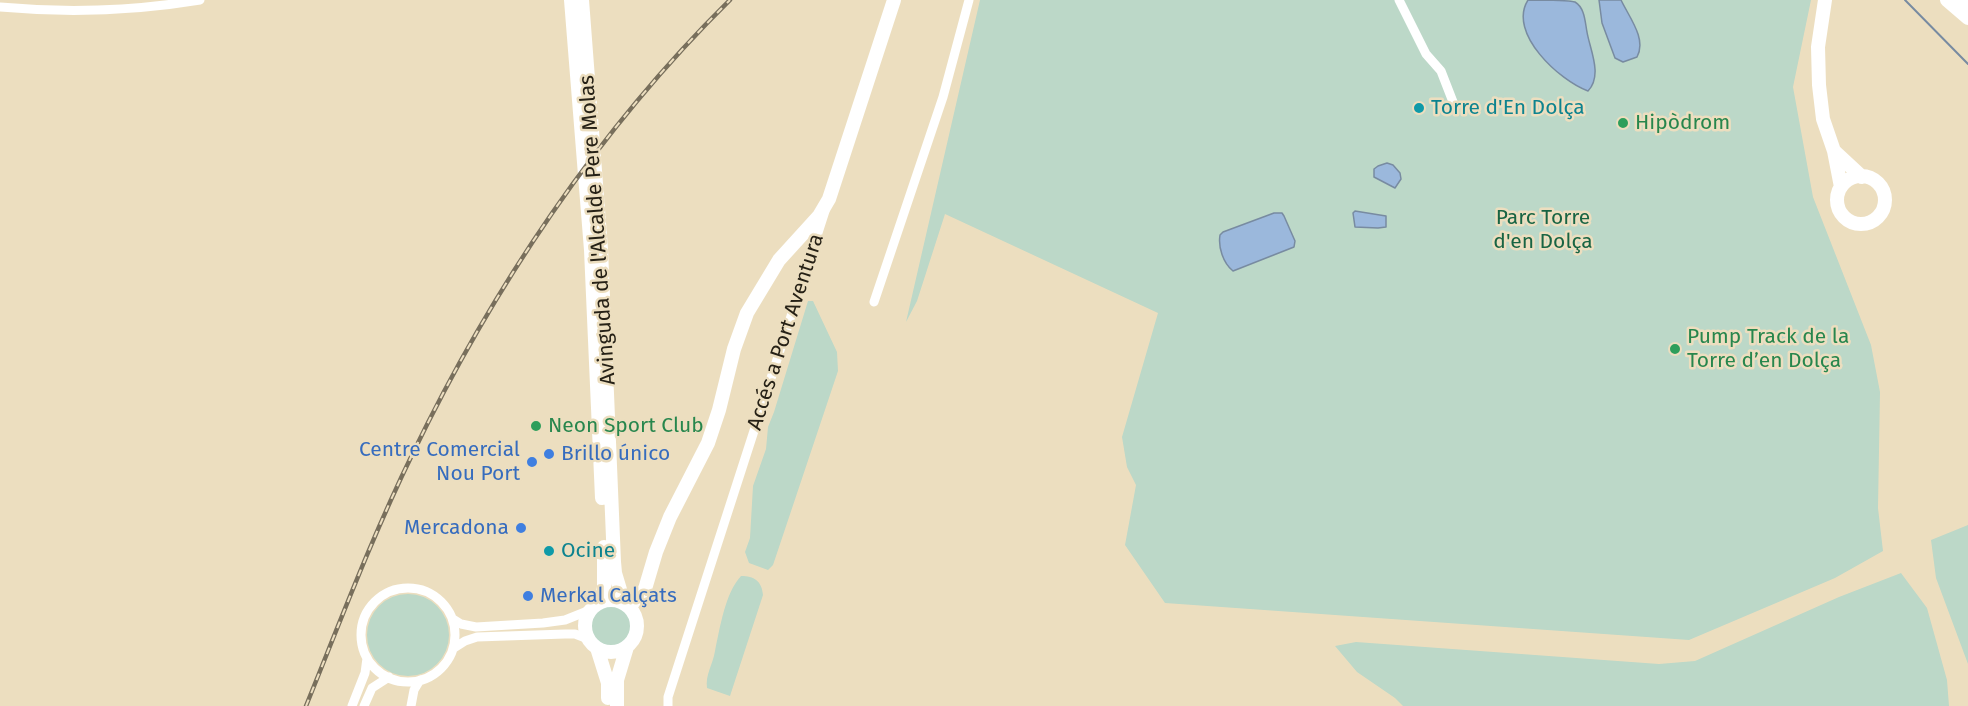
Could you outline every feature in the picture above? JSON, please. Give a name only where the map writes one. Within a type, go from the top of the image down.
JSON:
[{"type":"street","points":[[0,7],[58,11],[87,10],[200,0]]},
{"type":"street","name":"Avinguda de l'Alcalde Pere Molas","points":[[571,0],[588,135],[596,172],[614,561],[615,573],[626,605]]},
{"type":"street","name":"Avinguda de l'Alcalde Pere Molas","points":[[582,0],[588,135],[587,183],[605,562],[604,587],[595,606]]},
{"type":"street","name":"Accés a Port Aventura","points":[[668,706],[668,698],[742,465],[894,0]]},
{"type":"street","points":[[874,302],[943,97],[969,0]]},
{"type":"street","points":[[1399,0],[1426,54],[1441,71],[1455,107]]},
{"type":"street","points":[[1825,0],[1818,47],[1819,85],[1823,119],[1834,151],[1841,187],[1837,203],[1845,218],[1859,224],[1873,220],[1883,208],[1883,192],[1873,180],[1862,177],[1852,178],[1841,187]]},
{"type":"street","points":[[1947,0],[1968,18]]},
{"type":"street","points":[[1963,0],[1968,4]]},
{"type":"street","points":[[1834,151],[1862,177]]},
{"type":"street","name":"Accés a Port Aventura","points":[[626,605],[645,589],[670,517],[708,443],[719,410],[734,349],[747,313],[779,260],[819,216],[830,199]]},
{"type":"street","points":[[454,648],[453,619],[445,605],[425,591],[410,588],[389,592],[370,607],[363,621],[362,644],[368,658],[376,669],[399,681],[420,680],[433,675],[443,666],[454,648],[465,640],[477,637],[575,634],[610,652],[627,647]]},
{"type":"street","points":[[453,619],[461,624],[476,627],[543,623],[565,620],[610,600],[626,605],[635,616],[637,628],[635,637],[627,647],[617,680],[617,706]]},
{"type":"street","points":[[595,606],[585,624],[608,682],[608,706]]},
{"type":"street","points":[[352,706],[365,673],[368,658]]},
{"type":"street","points":[[364,706],[372,688],[388,677]]},
{"type":"street","points":[[411,703],[420,680]]},
{"type":"street","points":[[399,681],[411,703]]},
{"type":"green space","name":"Parc Torre d'en Dolça","points":[[980,0],[1811,0],[1793,87],[1813,197],[1871,345],[1880,392],[1878,508],[1883,551],[1835,578],[1689,640],[1165,603],[1125,545],[1136,485],[1127,467],[1122,437],[1158,313],[945,214],[917,301],[906,322]]},
{"type":"green space","points":[[808,301],[813,301],[837,352],[838,371],[773,565],[768,570],[749,563],[745,552],[750,538],[753,486],[766,449],[768,427]]},
{"type":"green space","points":[[1968,525],[1968,664],[1936,578],[1931,540]]},
{"type":"green space","points":[[1901,573],[1927,608],[1947,680],[1949,706],[1403,706],[1357,672],[1335,646],[1356,642],[1659,664],[1695,661],[1839,597]]},
{"type":"green space","points":[[741,576],[756,580],[761,586],[763,595],[730,696],[707,688],[707,683],[727,601],[735,583]]},
{"type":"green space","points":[[400,594],[416,594],[431,601],[442,612],[449,627],[446,651],[437,664],[416,676],[400,676],[385,669],[374,658],[367,643],[367,627],[374,612],[385,601]]},
{"type":"green space","points":[[611,606],[619,607],[625,612],[630,618],[630,634],[625,640],[619,645],[611,646],[603,645],[597,640],[592,634],[591,626],[592,618],[597,612],[603,607]]},
{"type":"water","points":[[1528,0],[1571,1],[1583,11],[1595,70],[1595,78],[1588,91],[1551,67],[1530,41],[1523,13]]},
{"type":"water","points":[[1599,0],[1621,0],[1640,43],[1637,57],[1623,62],[1615,58],[1602,23]]},
{"type":"water","points":[[1387,163],[1393,165],[1400,173],[1401,179],[1395,188],[1374,177],[1374,169]]},
{"type":"water","points":[[1355,211],[1386,216],[1386,227],[1355,227],[1353,213]]},
{"type":"water","points":[[1274,213],[1282,213],[1284,216],[1295,241],[1294,247],[1233,271],[1226,264],[1222,254],[1220,235]]},
{"type":"waterway","points":[[1905,0],[1968,64]]},
{"type":"railway","points":[[306,706],[397,486],[443,393],[513,272],[592,157],[682,50],[730,0]]},
{"type":"place","name":"Torre d'En Dolça","points":[[1419,108]]},
{"type":"place","name":"Hipòdrom","points":[[1623,123]]},
{"type":"place","name":"Pump Track de la Torre d’en Dolça","points":[[1675,349]]},
{"type":"place","name":"Neon Sport Club","points":[[536,426]]},
{"type":"place","name":"Brillo único","points":[[549,454]]},
{"type":"place","name":"Centre Comercial Nou Port","points":[[532,462]]},
{"type":"place","name":"Mercadona","points":[[521,528]]},
{"type":"place","name":"Ocine","points":[[549,551]]},
{"type":"place","name":"Merkal Calçats","points":[[528,596]]}]
